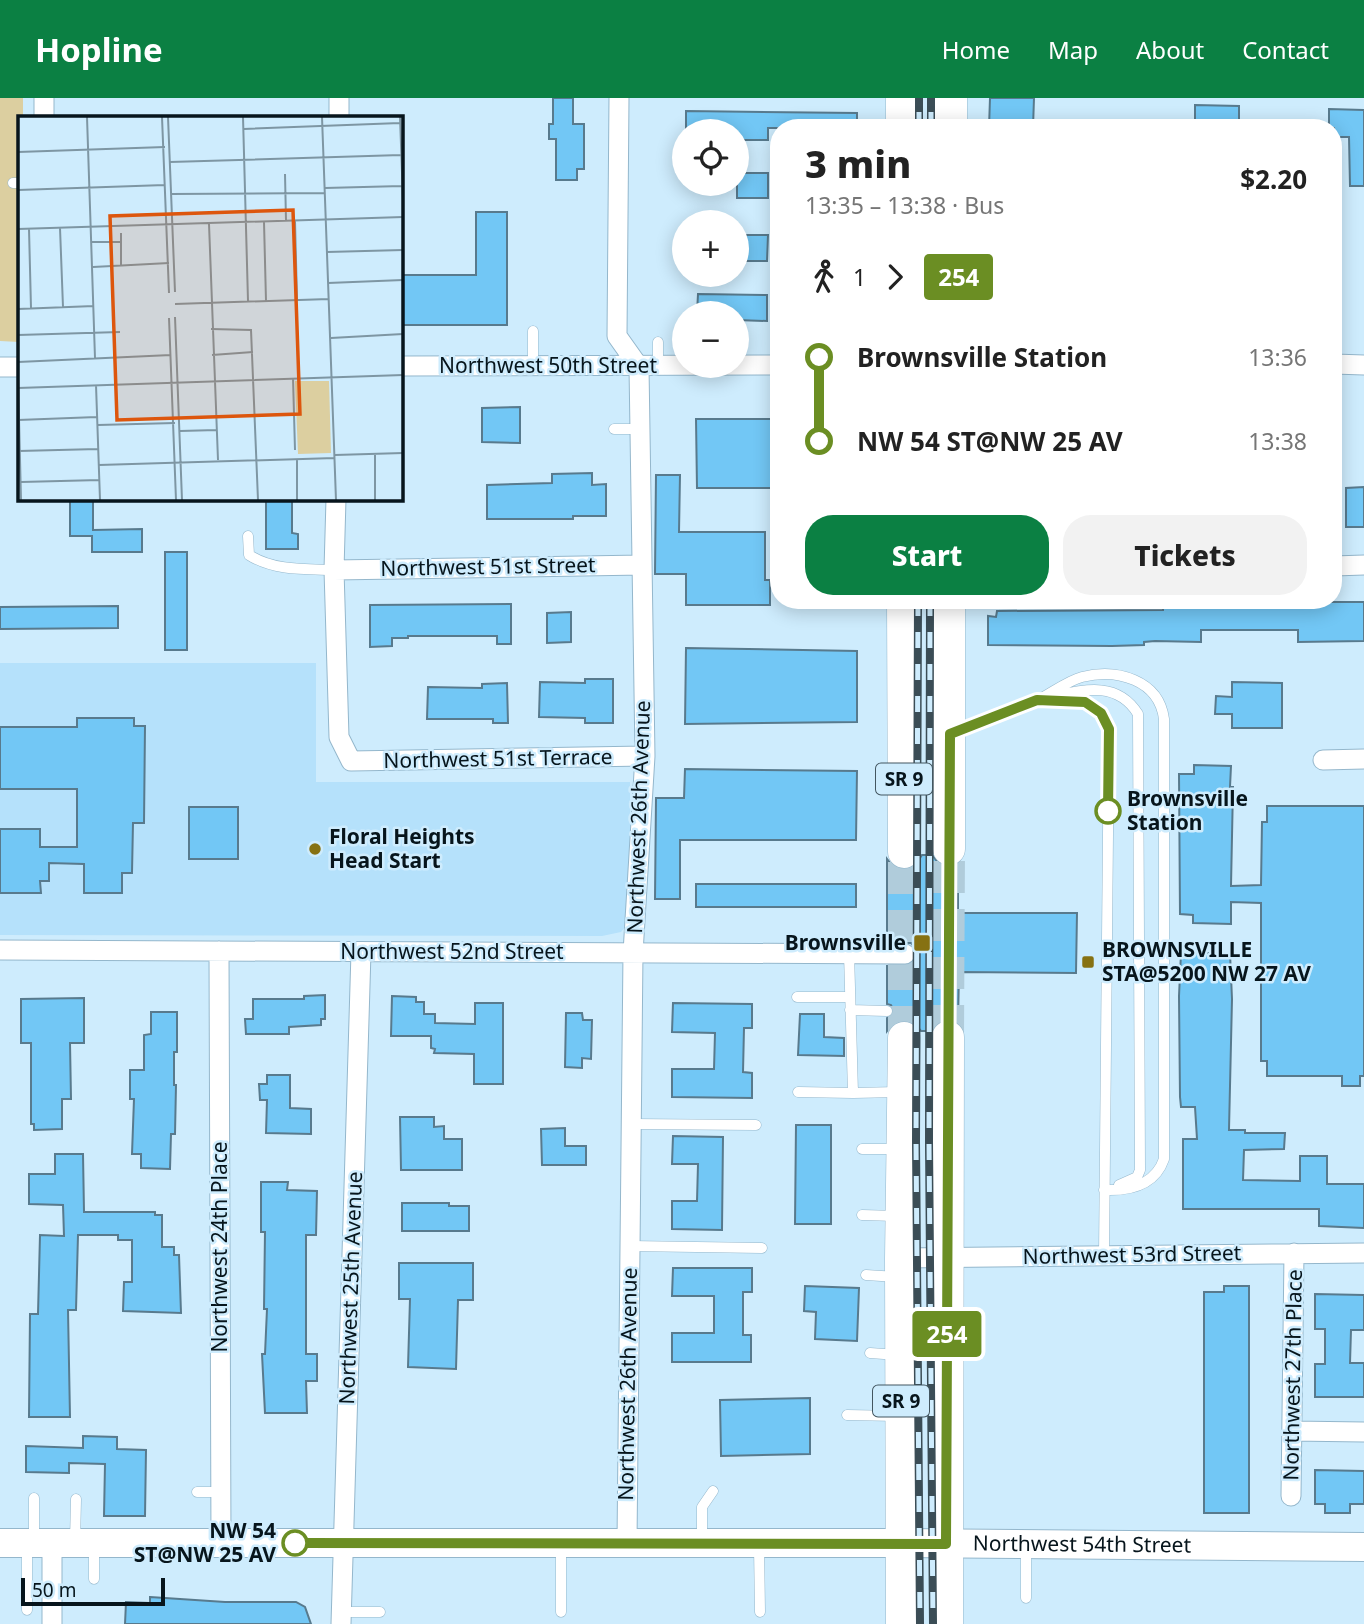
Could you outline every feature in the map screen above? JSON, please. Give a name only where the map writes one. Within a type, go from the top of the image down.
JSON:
[{"type":"main road","points":[[902,98],[902,119]]},
{"type":"main road","points":[[951,98],[951,119]]},
{"type":"main road","name":"SR 9","points":[[903,609],[904,852]]},
{"type":"main road","name":"SR 9","points":[[949,609],[949,849]]},
{"type":"main road","points":[[904,706],[917,733],[950,734]]},
{"type":"main road","name":"SR 9","points":[[947,1624],[948,1037]]},
{"type":"main road","name":"SR 9","points":[[902,1624],[901,1416],[886,1354],[901,1268],[904,1038]]},
{"type":"main road","name":"Northwest 54th Street","points":[[47,1543],[901,1543],[1364,1547]]},
{"type":"street","points":[[44,98],[44,116]]},
{"type":"street","points":[[339,98],[339,116]]},
{"type":"street","points":[[620,98],[617,335],[649,367]]},
{"type":"street","name":"Northwest 50th Street","points":[[402,366],[770,365]]},
{"type":"street","points":[[1342,365],[1364,365]]},
{"type":"street","points":[[0,367],[18,367]]},
{"type":"street","name":"Northwest 26th Avenue","points":[[627,1543],[633,953],[645,756],[640,429],[649,367]]},
{"type":"street","points":[[334,570],[336,500]]},
{"type":"street","name":"Northwest 51st Street","points":[[334,570],[642,565]]},
{"type":"street","points":[[1342,566],[1364,565]]},
{"type":"street","name":"Northwest 51st Terrace","points":[[334,570],[339,737],[351,761],[645,756]]},
{"type":"street","points":[[1323,760],[1364,759]]},
{"type":"street","name":"Northwest 52nd Street","points":[[0,950],[905,954]]},
{"type":"street","name":"Northwest 24th Place","points":[[219,951],[221,1543]]},
{"type":"street","name":"Northwest 25th Avenue","points":[[341,1618],[361,952]]},
{"type":"street","name":"Northwest 27th Place","points":[[1291,1496],[1294,1253]]},
{"type":"street","name":"Northwest 53rd Street","points":[[901,1268],[947,1258],[1364,1253]]},
{"type":"street","points":[[1292,1431],[1364,1432]]},
{"type":"street","points":[[47,1543],[52,1624]]},
{"type":"lane","points":[[533,331],[533,366]]},
{"type":"lane","points":[[649,367],[658,342]]},
{"type":"lane","points":[[614,429],[640,429]]},
{"type":"lane","points":[[248,536],[249,555],[262,564],[334,570]]},
{"type":"lane","points":[[950,734],[1037,700],[1082,677],[1127,677],[1146,685],[1162,706],[1164,1159],[1160,1170],[1138,1186],[1123,1191],[1104,1190]]},
{"type":"lane","points":[[1037,700],[1087,690],[1102,690],[1122,697],[1132,704],[1138,714],[1140,1170],[1137,1177],[1129,1182],[1104,1190]]},
{"type":"lane","points":[[1037,700],[1085,702],[1101,713],[1109,729],[1104,1256]]},
{"type":"lane","points":[[849,953],[853,1093]]},
{"type":"lane","points":[[797,997],[849,997]]},
{"type":"lane","points":[[850,1010],[887,1011]]},
{"type":"lane","points":[[798,1092],[903,1092]]},
{"type":"lane","points":[[631,1124],[756,1125]]},
{"type":"lane","points":[[862,1149],[902,1149]]},
{"type":"lane","points":[[862,1215],[901,1216]]},
{"type":"lane","points":[[630,1246],[762,1248]]},
{"type":"lane","points":[[866,1275],[901,1268]]},
{"type":"lane","points":[[847,1415],[901,1416]]},
{"type":"lane","points":[[702,1543],[702,1507],[713,1490]]},
{"type":"lane","points":[[197,1492],[220,1492]]},
{"type":"lane","points":[[34,1498],[47,1543],[94,1579]]},
{"type":"lane","points":[[27,1610],[47,1543],[76,1499]]},
{"type":"lane","points":[[561,1543],[561,1612]]},
{"type":"lane","points":[[759,1543],[760,1612]]},
{"type":"lane","points":[[1026,1544],[1026,1598]]},
{"type":"lane","points":[[341,1618],[380,1612]]},
{"type":"shaded area","points":[[0,98],[23,98],[23,116],[18,116],[18,342],[0,341]]},
{"type":"shaded area","name":"Floral Heights Head Start","points":[[0,663],[316,663],[316,782],[630,782],[631,915],[621,932],[602,936],[0,935]]},
{"type":"building","points":[[553,98],[573,98],[573,124],[584,124],[584,169],[577,169],[577,180],[556,180],[556,139],[549,139],[549,124],[553,124]]},
{"type":"building","points":[[990,98],[1034,98],[1033,119],[989,119]]},
{"type":"building","points":[[1195,105],[1239,106],[1239,119],[1195,119]]},
{"type":"building","points":[[1329,109],[1364,110],[1364,186],[1350,186],[1349,137],[1342,137],[1342,119],[1329,119]]},
{"type":"building","points":[[686,111],[857,113],[857,119],[770,119],[768,140],[749,140],[749,119],[686,119]]},
{"type":"building","points":[[749,173],[768,173],[768,198],[737,198],[749,196]]},
{"type":"building","points":[[476,212],[507,212],[507,325],[402,325],[402,275],[476,275]]},
{"type":"building","points":[[749,235],[768,235],[767,261],[749,261]]},
{"type":"building","points":[[698,294],[767,295],[767,321],[749,320],[749,301],[698,301]]},
{"type":"building","points":[[520,407],[520,443],[482,442],[482,408]]},
{"type":"building","points":[[696,419],[770,419],[770,488],[697,488]]},
{"type":"building","points":[[592,473],[592,485],[606,484],[606,516],[573,516],[573,519],[487,519],[487,485],[552,483],[552,474]]},
{"type":"building","points":[[656,475],[680,475],[679,532],[765,532],[765,580],[770,580],[770,605],[686,605],[686,574],[655,574]]},
{"type":"building","points":[[1364,487],[1364,527],[1346,527],[1346,488]]},
{"type":"building","points":[[70,500],[93,500],[93,530],[142,529],[142,552],[92,552],[92,536],[70,536]]},
{"type":"building","points":[[266,500],[292,500],[292,533],[298,534],[298,549],[266,549]]},
{"type":"building","points":[[165,552],[187,552],[187,650],[165,650]]},
{"type":"building","points":[[1342,602],[1364,602],[1364,641],[1298,642],[1298,630],[1201,630],[1201,642],[1155,641],[1144,642],[1144,645],[1112,646],[988,645],[988,616],[996,617],[997,611],[1342,609]]},
{"type":"building","points":[[511,604],[511,644],[497,644],[497,636],[408,636],[392,638],[392,646],[370,647],[370,605]]},
{"type":"building","points":[[118,606],[118,628],[0,629],[0,607]]},
{"type":"building","points":[[571,612],[571,642],[547,643],[547,613]]},
{"type":"building","points":[[686,648],[857,651],[857,722],[685,724]]},
{"type":"building","points":[[585,679],[613,679],[613,723],[585,723],[585,718],[539,717],[540,682],[585,683]]},
{"type":"building","points":[[1232,682],[1282,683],[1282,728],[1232,728],[1232,714],[1215,714],[1216,696],[1232,697]]},
{"type":"building","points":[[507,683],[508,723],[493,723],[493,719],[427,719],[428,687],[482,688],[482,684]]},
{"type":"building","points":[[77,718],[134,718],[134,726],[145,726],[144,823],[133,823],[132,873],[122,873],[122,893],[84,893],[84,864],[49,863],[49,881],[40,881],[41,893],[0,893],[0,829],[40,829],[40,847],[77,847],[77,789],[0,789],[0,727],[77,727]]},
{"type":"building","points":[[1194,765],[1231,766],[1231,886],[1261,885],[1262,822],[1267,822],[1267,806],[1364,806],[1364,1076],[1360,1076],[1360,1086],[1342,1086],[1342,1076],[1267,1076],[1267,1061],[1261,1061],[1261,903],[1231,902],[1231,924],[1193,923],[1193,915],[1180,914],[1179,774],[1194,774]]},
{"type":"building","points":[[685,769],[857,771],[856,840],[680,840],[680,899],[655,899],[656,798],[684,798]]},
{"type":"building","points":[[189,807],[238,807],[238,859],[189,859]]},
{"type":"building","points":[[922,855],[932,855],[940,865],[958,865],[958,913],[1077,913],[1076,973],[959,972],[958,1022],[947,1019],[938,1021],[931,1031],[921,1031],[914,1023],[904,1020],[894,1022],[887,1031],[887,1018],[893,1015],[894,1011],[891,1005],[887,1004],[887,966],[910,965],[917,955],[911,943],[887,942],[887,859],[894,868],[905,870],[914,867]]},
{"type":"building","points":[[696,884],[856,884],[856,907],[696,907]]},
{"type":"building","points":[[1181,953],[1230,953],[1232,999],[1229,1130],[1245,1130],[1245,1133],[1285,1133],[1284,1149],[1244,1150],[1243,1180],[1300,1181],[1300,1156],[1327,1156],[1327,1184],[1364,1184],[1364,1228],[1319,1226],[1319,1209],[1183,1209],[1183,1139],[1197,1139],[1195,1107],[1181,1107],[1180,1097]]},
{"type":"building","points":[[325,995],[325,1019],[321,1019],[321,1025],[289,1027],[289,1034],[246,1034],[245,1019],[253,1019],[253,999],[304,999],[304,996]]},
{"type":"building","points":[[392,996],[416,997],[416,1002],[424,1002],[424,1014],[435,1014],[435,1023],[475,1024],[475,1003],[503,1003],[503,1084],[474,1084],[474,1054],[434,1053],[431,1036],[391,1036]]},
{"type":"building","points":[[84,998],[84,1043],[70,1043],[71,1099],[62,1099],[62,1129],[34,1130],[34,1124],[31,1124],[31,1043],[21,1043],[21,999]]},
{"type":"building","points":[[673,1003],[752,1004],[752,1028],[744,1028],[743,1072],[752,1073],[752,1098],[672,1097],[672,1069],[714,1069],[715,1033],[672,1032]]},
{"type":"building","points":[[151,1012],[177,1012],[177,1052],[174,1052],[175,1134],[171,1134],[170,1169],[141,1168],[141,1154],[132,1154],[134,1099],[130,1099],[130,1070],[144,1070],[144,1035],[151,1034]]},
{"type":"building","points":[[566,1013],[582,1013],[583,1020],[592,1020],[591,1059],[582,1058],[582,1068],[565,1067]]},
{"type":"building","points":[[800,1014],[824,1014],[824,1037],[844,1038],[844,1056],[798,1055]]},
{"type":"building","points":[[267,1075],[290,1075],[290,1108],[311,1109],[311,1134],[266,1133],[267,1100],[260,1100],[259,1084],[267,1084]]},
{"type":"building","points":[[400,1117],[434,1117],[434,1127],[444,1126],[444,1139],[462,1139],[462,1170],[401,1170]]},
{"type":"building","points":[[796,1125],[831,1125],[831,1224],[795,1224]]},
{"type":"building","points":[[565,1128],[565,1146],[586,1146],[586,1165],[542,1165],[541,1129]]},
{"type":"building","points":[[673,1136],[723,1137],[722,1230],[672,1229],[672,1201],[697,1201],[698,1164],[672,1164]]},
{"type":"building","points":[[55,1154],[83,1154],[84,1212],[155,1212],[155,1215],[162,1215],[162,1247],[174,1247],[174,1255],[179,1255],[181,1313],[123,1311],[124,1282],[132,1282],[132,1240],[118,1240],[118,1235],[78,1235],[76,1310],[68,1310],[70,1417],[29,1417],[30,1314],[38,1314],[40,1235],[64,1236],[63,1205],[29,1204],[29,1174],[55,1174]]},
{"type":"building","points":[[261,1182],[288,1182],[287,1190],[317,1191],[316,1235],[306,1235],[306,1354],[317,1354],[317,1381],[306,1381],[307,1413],[265,1413],[262,1354],[265,1354],[267,1309],[264,1309],[265,1232],[261,1232]]},
{"type":"building","points":[[402,1203],[449,1203],[449,1206],[469,1206],[469,1231],[402,1231]]},
{"type":"building","points":[[399,1263],[473,1263],[473,1300],[458,1300],[456,1369],[408,1367],[410,1299],[399,1299]]},
{"type":"building","points":[[673,1268],[752,1268],[752,1292],[743,1292],[743,1335],[751,1335],[751,1362],[672,1362],[672,1333],[714,1333],[714,1296],[672,1296]]},
{"type":"building","points":[[805,1286],[859,1288],[857,1341],[815,1339],[816,1312],[804,1311]]},
{"type":"building","points":[[1224,1286],[1249,1286],[1249,1513],[1204,1513],[1204,1292],[1224,1292]]},
{"type":"building","points":[[1315,1294],[1364,1295],[1364,1330],[1351,1330],[1350,1363],[1364,1363],[1364,1397],[1315,1397],[1315,1364],[1325,1364],[1325,1329],[1315,1329]]},
{"type":"building","points":[[810,1398],[810,1454],[721,1456],[720,1400]]},
{"type":"building","points":[[83,1436],[117,1437],[117,1449],[146,1450],[145,1516],[104,1516],[105,1464],[69,1463],[69,1473],[26,1472],[26,1446],[83,1448]]},
{"type":"building","points":[[1315,1470],[1364,1471],[1364,1504],[1350,1504],[1350,1513],[1325,1513],[1325,1504],[1315,1504]]},
{"type":"building","points":[[150,1597],[225,1602],[296,1602],[305,1607],[311,1624],[125,1624],[126,1602],[150,1603]]},
{"type":"tunnel","points":[[948,1037],[949,849]]},
{"type":"tunnel","points":[[904,852],[904,1038]]},
{"type":"railway","points":[[919,98],[919,119]]},
{"type":"railway","points":[[931,98],[931,119]]},
{"type":"railway","points":[[918,609],[916,1142],[920,1624]]},
{"type":"railway","points":[[930,609],[929,1142],[933,1624]]},
{"type":"bus line","name":"254","points":[[295,1543],[946,1544],[950,734],[1037,700],[1085,702],[1101,713],[1109,729],[1108,811]]},
{"type":"place","name":"Brownsville Station","points":[[1108,811]]},
{"type":"place","name":"Floral Heights Head Start","points":[[315,849]]},
{"type":"place","name":"Brownsville","points":[[922,943]]},
{"type":"place","name":"BROWNSVILLE STA@5200 NW 27 AV","points":[[1088,962]]},
{"type":"place","name":"NW 54 ST@NW 25 AV","points":[[295,1543]]}]
